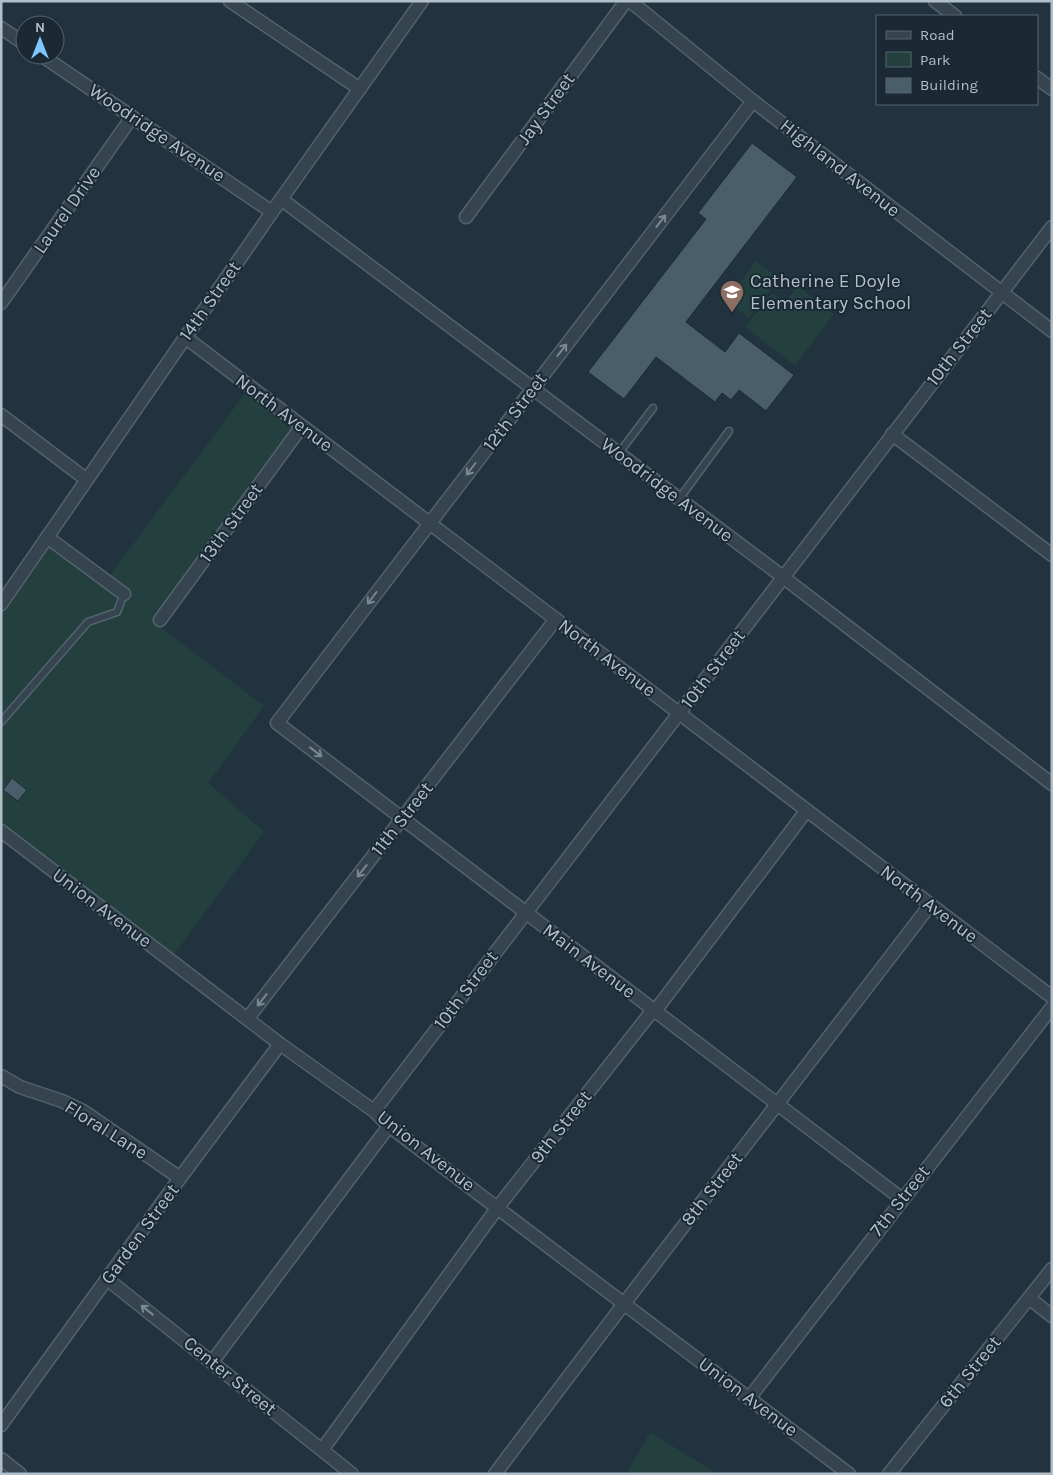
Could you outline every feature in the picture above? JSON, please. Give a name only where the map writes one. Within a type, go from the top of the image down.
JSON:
[{"type":"street","points":[[230,1],[360,89]]},
{"type":"street","name":"14th Street","points":[[1,604],[281,199],[422,1]]},
{"type":"street","name":"Jay Street","points":[[466,217],[626,1]]},
{"type":"street","name":"Highland Avenue","points":[[630,1],[753,101],[1052,331]]},
{"type":"street","points":[[935,1],[954,15]]},
{"type":"street","points":[[1,28],[15,37]]},
{"type":"street","name":"Woodridge Avenue","points":[[56,65],[272,212]]},
{"type":"street","points":[[1038,79],[1052,89]]},
{"type":"street","name":"12th Street","points":[[278,723],[753,101]]},
{"type":"street","name":"Laurel Drive","points":[[1,303],[132,117]]},
{"type":"street","name":"Woodridge Avenue","points":[[281,199],[783,577],[1052,784]]},
{"type":"street","name":"10th Street","points":[[374,1111],[1052,227]]},
{"type":"street","name":"North Avenue","points":[[185,337],[1052,997]]},
{"type":"street","points":[[1,415],[87,480]]},
{"type":"street","name":"13th Street","points":[[160,620],[302,426]]},
{"type":"street","points":[[892,434],[1052,555]]},
{"type":"street","points":[[47,537],[124,594]]},
{"type":"street","name":"11th Street","points":[[248,1018],[556,619]]},
{"type":"street","name":"Main Avenue","points":[[278,723],[902,1199]]},
{"type":"street","name":"9th Street","points":[[322,1450],[498,1206],[649,1015],[655,1011],[807,810]]},
{"type":"street","name":"Union Avenue","points":[[1,831],[280,1044],[374,1111],[389,1126],[498,1206],[849,1474]]},
{"type":"street","name":"8th Street","points":[[495,1474],[623,1303],[930,905]]},
{"type":"street","name":"7th Street","points":[[750,1397],[1052,1007]]},
{"type":"street","name":"Garden Street","points":[[1,1425],[180,1178],[280,1044]]},
{"type":"street","name":"Floral Lane","points":[[1,1076],[20,1087],[82,1111],[180,1178]]},
{"type":"street","points":[[212,1362],[389,1126]]},
{"type":"street","name":"6th Street","points":[[888,1474],[1052,1269]]},
{"type":"street","name":"Center Street","points":[[107,1279],[352,1474]]},
{"type":"street","points":[[1029,1298],[1052,1316]]},
{"type":"street","points":[[1,1459],[20,1474]]},
{"type":"lane","points":[[619,453],[653,408]]},
{"type":"lane","points":[[679,499],[729,431]]},
{"type":"lane","points":[[1,722],[88,622],[117,612],[124,594]]},
{"type":"green space","points":[[756,261],[779,278],[749,318],[726,301]]},
{"type":"green space","points":[[798,286],[834,314],[795,365],[745,327],[772,293],[785,302]]},
{"type":"green space","points":[[252,384],[307,426],[154,622],[264,706],[208,783],[264,832],[172,957],[1,825],[1,602],[51,534],[106,581]]},
{"type":"green space","points":[[650,1432],[717,1474],[627,1474]]},
{"type":"building","points":[[752,143],[797,177],[686,322],[725,352],[739,333],[794,375],[766,411],[739,390],[731,400],[722,393],[715,402],[656,357],[624,399],[588,372],[706,219],[698,213]]},
{"type":"building","points":[[12,778],[27,790],[18,801],[3,790]]},
{"type":"place","name":"Catherine E Doyle Elementary School","points":[[732,313]]}]
